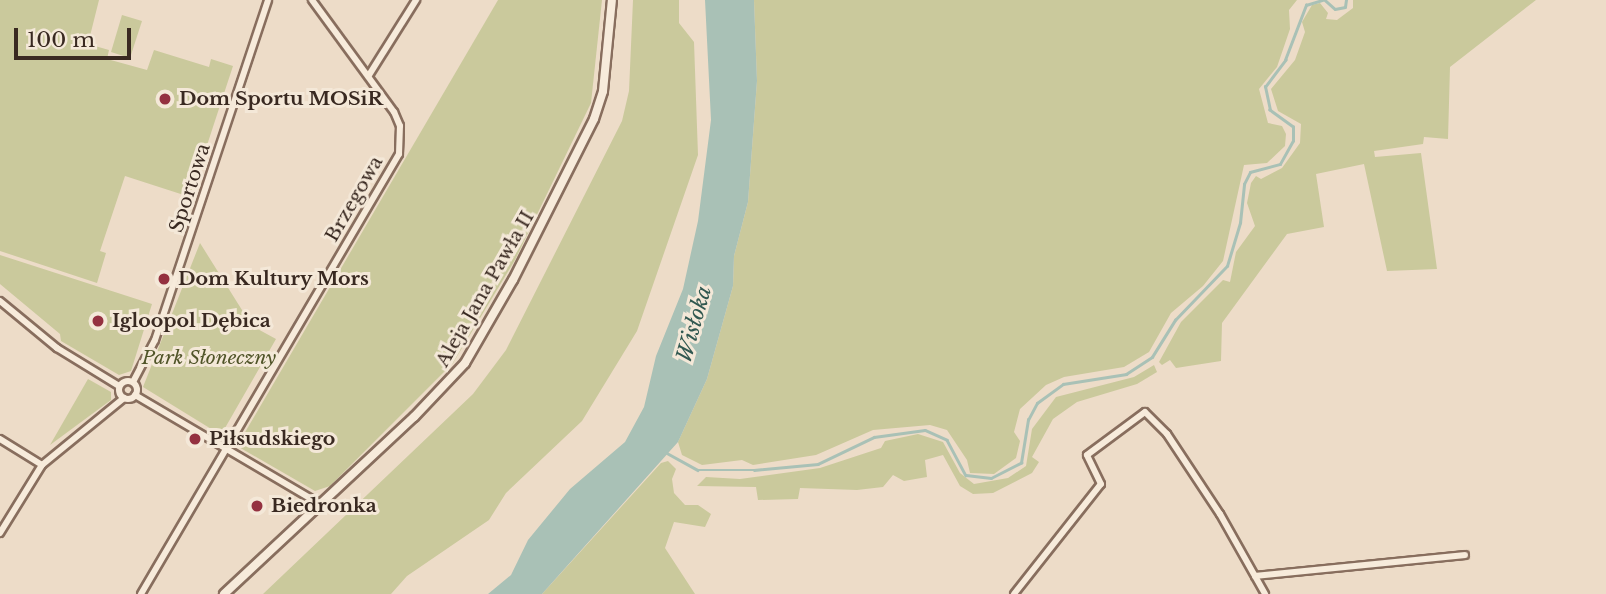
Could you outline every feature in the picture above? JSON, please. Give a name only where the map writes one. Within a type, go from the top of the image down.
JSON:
[{"type":"street","name":"Sportowa","points":[[133,382],[155,340],[268,0]]},
{"type":"street","points":[[312,0],[369,75],[416,0]]},
{"type":"street","name":"Aleja Jana Pawła II","points":[[224,594],[444,387],[465,362],[513,280],[594,119],[603,91],[612,0]]},
{"type":"street","name":"Brzegowa","points":[[141,594],[398,154],[400,126],[369,75]]},
{"type":"street","points":[[0,301],[57,348],[119,386],[124,398]]},
{"type":"street","points":[[119,386],[133,382],[135,395]]},
{"type":"street","points":[[0,533],[42,465],[124,398],[135,395],[320,504]]},
{"type":"street","points":[[1014,594],[1101,484],[1087,455],[1145,412],[1167,433],[1265,594]]},
{"type":"street","points":[[0,439],[42,465]]},
{"type":"street","points":[[1255,576],[1465,555]]},
{"type":"green space","points":[[0,0],[99,0],[88,44],[109,50],[107,59],[147,70],[154,50],[209,67],[211,59],[233,66],[190,197],[125,176],[100,251],[106,253],[97,283],[0,251]]},
{"type":"green space","points":[[498,0],[602,0],[591,103],[515,260],[453,363],[330,486],[315,491],[237,446]]},
{"type":"green space","points":[[633,0],[679,0],[679,23],[694,42],[698,155],[637,331],[582,421],[506,493],[489,520],[407,576],[391,594],[263,594],[473,394],[506,350],[622,121],[629,91]]},
{"type":"green space","points":[[754,0],[1297,0],[1289,10],[1290,29],[1277,67],[1259,89],[1268,123],[1282,126],[1286,134],[1285,146],[1267,163],[1244,165],[1223,261],[1203,286],[1171,313],[1149,352],[1124,367],[1064,377],[1046,385],[1020,409],[1014,432],[1020,441],[1016,458],[994,474],[970,473],[967,460],[947,430],[930,425],[873,430],[816,455],[753,465],[742,460],[702,465],[682,455],[678,442],[707,379],[733,286],[734,256],[748,202],[757,81]]},
{"type":"green space","points":[[1353,0],[1536,0],[1450,67],[1448,139],[1424,137],[1423,144],[1374,151],[1375,157],[1421,153],[1437,269],[1387,271],[1364,164],[1316,174],[1324,227],[1287,234],[1222,323],[1221,361],[1176,368],[1170,360],[1162,365],[1159,362],[1181,322],[1223,280],[1230,282],[1236,252],[1255,226],[1247,203],[1251,183],[1256,176],[1261,179],[1282,168],[1300,143],[1301,124],[1278,111],[1271,89],[1295,60],[1305,32],[1302,22],[1312,5],[1320,3],[1328,13],[1326,19],[1337,20],[1353,8]]},
{"type":"green space","points":[[122,15],[142,21],[130,58],[111,52]]},
{"type":"green space","name":"Park Słoneczny","points":[[200,243],[252,326],[276,339],[221,435],[143,387]]},
{"type":"green space","name":"Park Słoneczny","points":[[0,255],[152,304],[131,371],[119,375],[61,341],[60,334],[0,284]]},
{"type":"green space","points":[[1154,365],[1157,372],[1137,384],[1077,402],[1053,419],[1032,457],[1039,462],[1032,473],[993,493],[973,494],[960,486],[943,455],[925,460],[927,477],[904,481],[893,475],[883,487],[857,490],[800,488],[798,499],[758,500],[756,487],[697,486],[706,477],[740,479],[820,468],[881,448],[885,441],[918,434],[943,442],[960,473],[974,484],[1008,478],[1026,466],[1032,429],[1056,397],[1134,377]]},
{"type":"green space","points":[[88,379],[111,392],[111,400],[50,445]]},
{"type":"green space","points":[[668,461],[676,469],[672,479],[674,493],[685,505],[698,505],[711,514],[705,527],[674,522],[665,548],[695,594],[542,594],[661,463]]},
{"type":"water","name":"Wisłoka","points":[[705,0],[754,0],[757,81],[748,202],[734,256],[733,286],[707,379],[678,442],[542,594],[488,594],[511,575],[528,540],[570,489],[625,442],[644,407],[656,356],[683,289],[698,221],[711,120]]},
{"type":"waterway","points":[[667,453],[698,470],[754,470],[818,464],[874,437],[925,430],[947,440],[966,475],[991,478],[1021,463],[1028,420],[1037,403],[1063,384],[1126,374],[1152,357],[1175,320],[1227,266],[1240,223],[1244,184],[1250,172],[1280,164],[1293,141],[1293,127],[1270,110],[1265,87],[1285,60],[1306,5],[1322,0]]},
{"type":"waterway","points":[[1325,0],[1335,9],[1345,7],[1346,0]]},
{"type":"place","name":"Dom Sportu MOSiR","points":[[165,99]]},
{"type":"place","name":"Dom Kultury Mors","points":[[164,279]]},
{"type":"place","name":"Igloopol Dębica","points":[[98,321]]},
{"type":"place","name":"Piłsudskiego","points":[[195,439]]},
{"type":"place","name":"Biedronka","points":[[257,506]]}]
